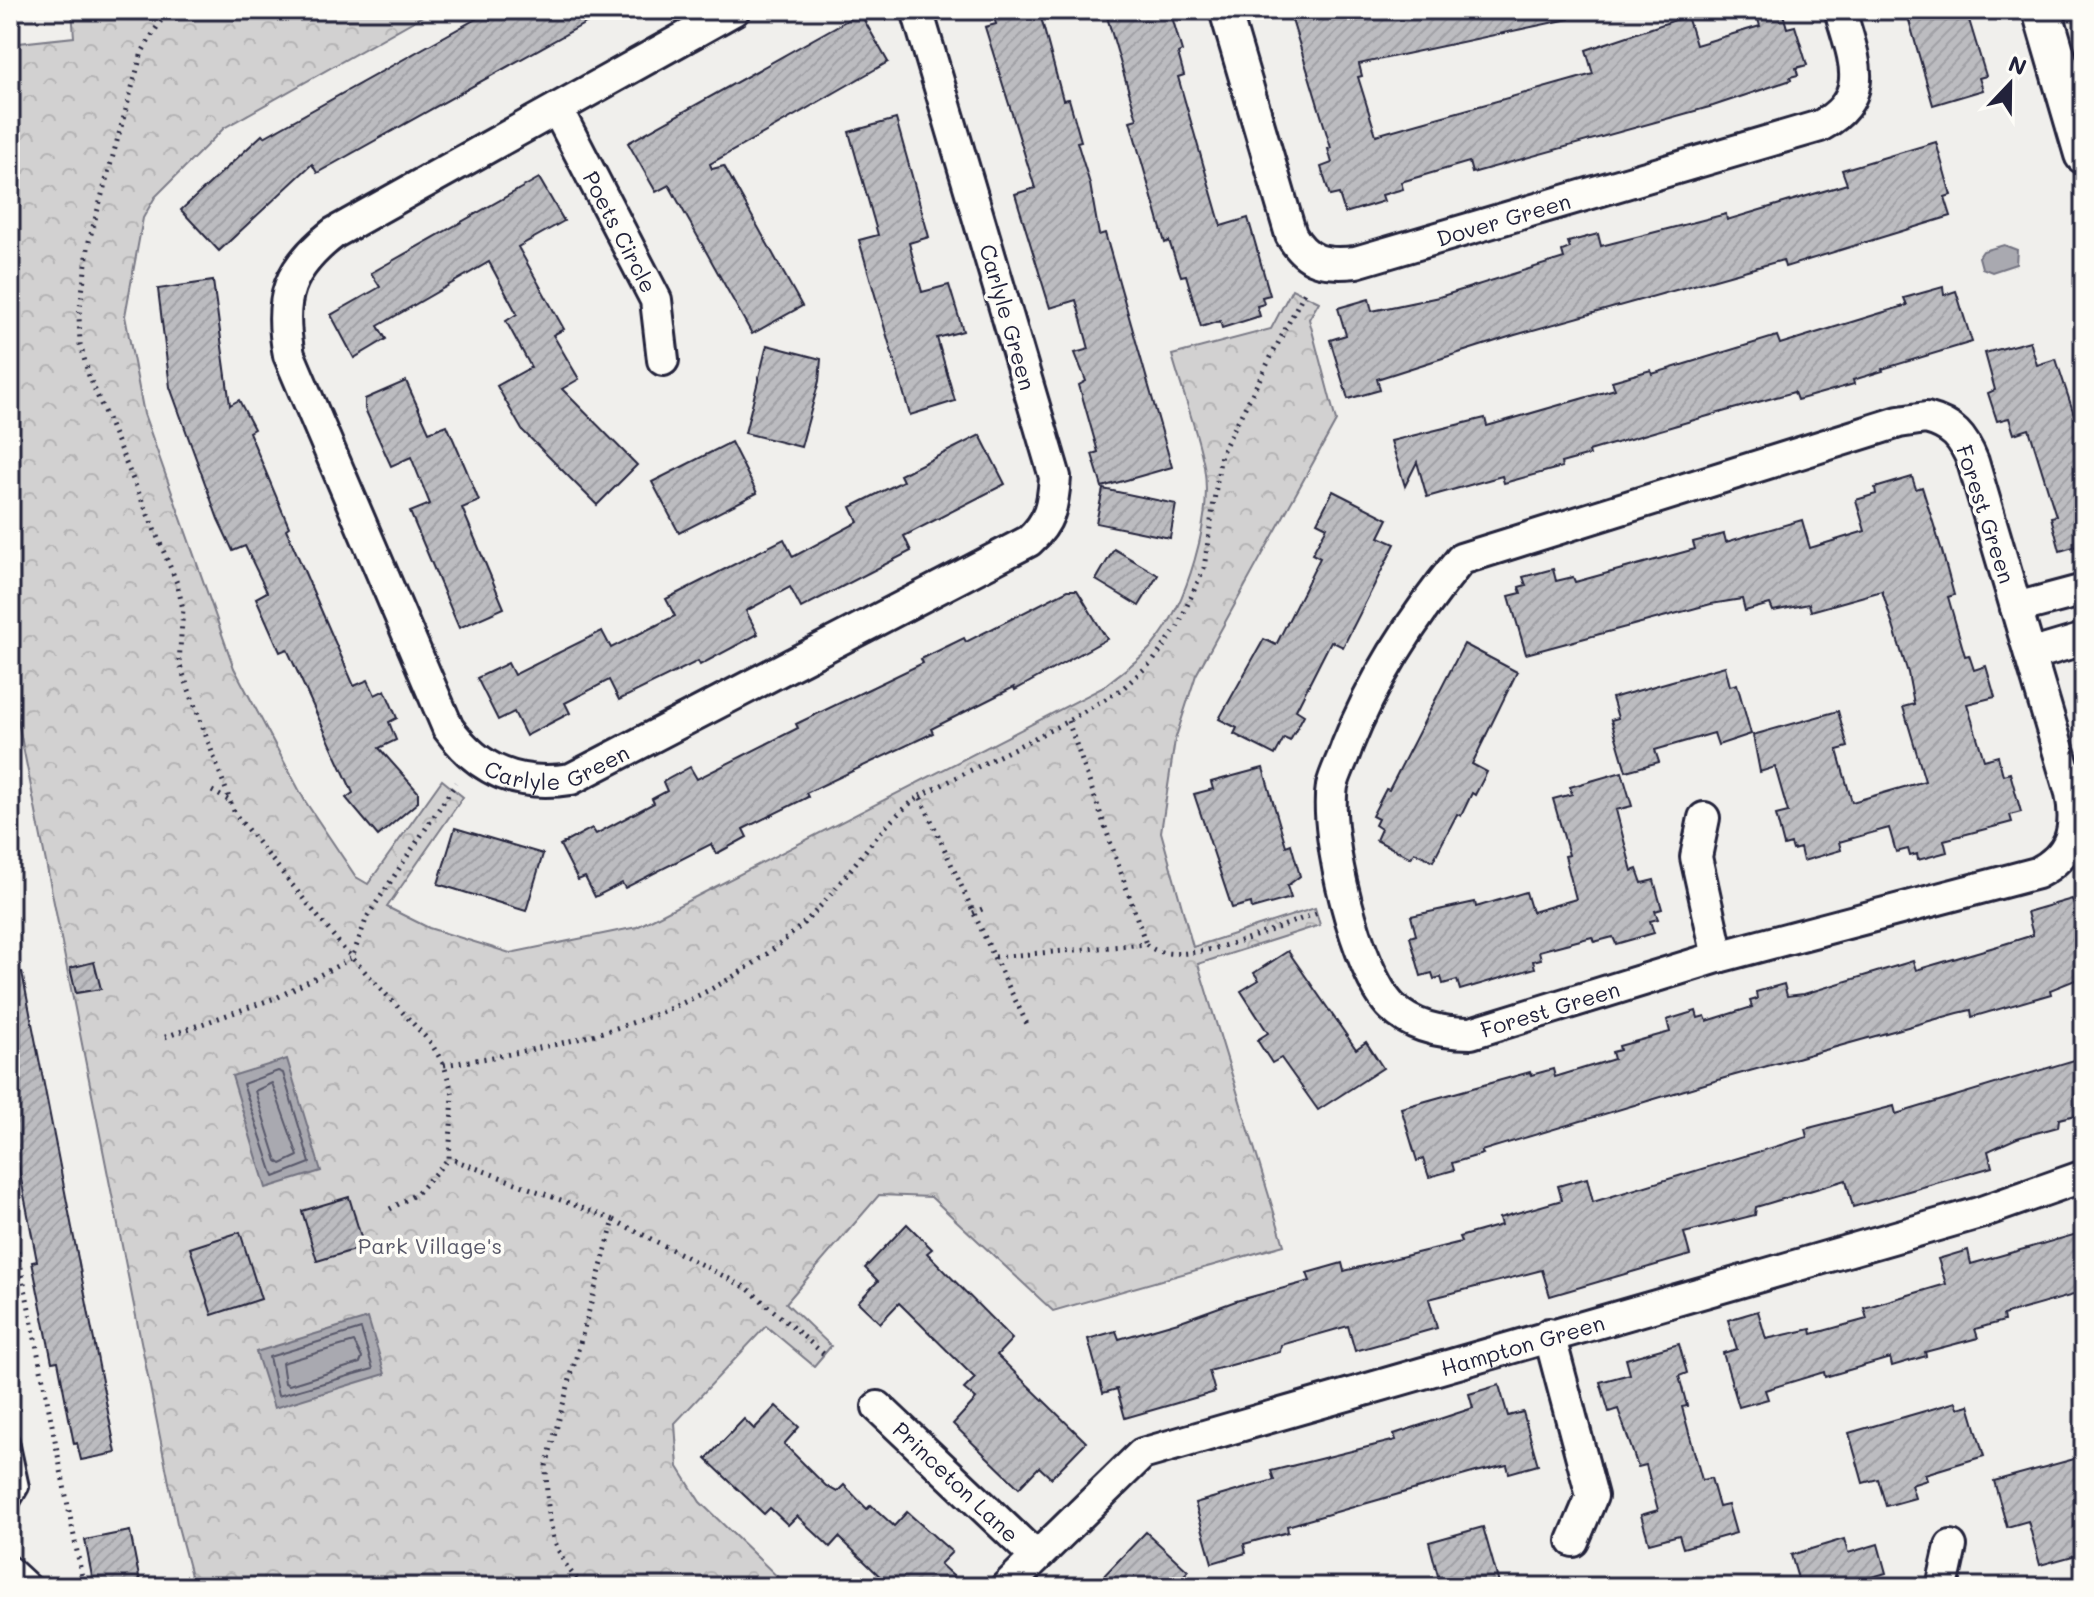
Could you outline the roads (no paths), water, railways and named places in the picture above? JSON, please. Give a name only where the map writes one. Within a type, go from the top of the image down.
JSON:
[{"type":"street","name":"Carlyle Green","points":[[734,10],[334,233],[309,252],[295,273],[285,300],[283,325],[289,355],[448,728],[465,751],[488,768],[519,781],[544,783],[571,779],[1029,541],[1044,527],[1053,510],[1055,477],[917,10]]},
{"type":"street","name":"Dover Green","points":[[1225,10],[1291,235],[1300,251],[1314,261],[1335,264],[1356,262],[1820,126],[1837,117],[1855,88],[1857,69],[1840,10]]},
{"type":"street","points":[[2042,10],[2084,154]]},
{"type":"street","name":"Poets Circle","points":[[557,109],[656,300],[663,360]]},
{"type":"street","name":"Forest Green","points":[[1926,418],[1946,424],[1963,439],[2030,655],[2075,817],[2070,845],[2055,864],[2037,873],[1718,957],[1471,1033],[1447,1033],[1418,1025],[1393,1009],[1379,991],[1354,933],[1339,873],[1332,786],[1357,722],[1389,659],[1425,603],[1461,559],[1899,422],[1926,418]]},
{"type":"street","name":"Forest Green","points":[[2016,608],[2084,590]]},
{"type":"street","points":[[2030,655],[2084,639]]},
{"type":"street","points":[[1704,818],[1696,857],[1718,957]]},
{"type":"street","name":"Hampton Green","points":[[1006,1587],[1142,1454],[1549,1334],[1979,1213],[2084,1176]]},
{"type":"street","points":[[1549,1334],[1592,1496],[1573,1541]]},
{"type":"street","name":"Princeton Lane","points":[[878,1407],[1035,1556]]},
{"type":"street","points":[[1942,1587],[1951,1546]]},
{"type":"lane","points":[[10,1441],[20,1487],[10,1504]]},
{"type":"lane","points":[[10,1564],[35,1587]]},
{"type":"water","points":[[2004,245],[2017,250],[2016,264],[1992,272],[1982,268],[1979,257],[1983,251]]},
{"type":"water","points":[[287,1059],[321,1171],[266,1188],[232,1076]]},
{"type":"water","points":[[368,1318],[385,1374],[274,1408],[256,1352]]},
{"type":"park label","name":"Park Village's","points":[[430,1245]]}]
